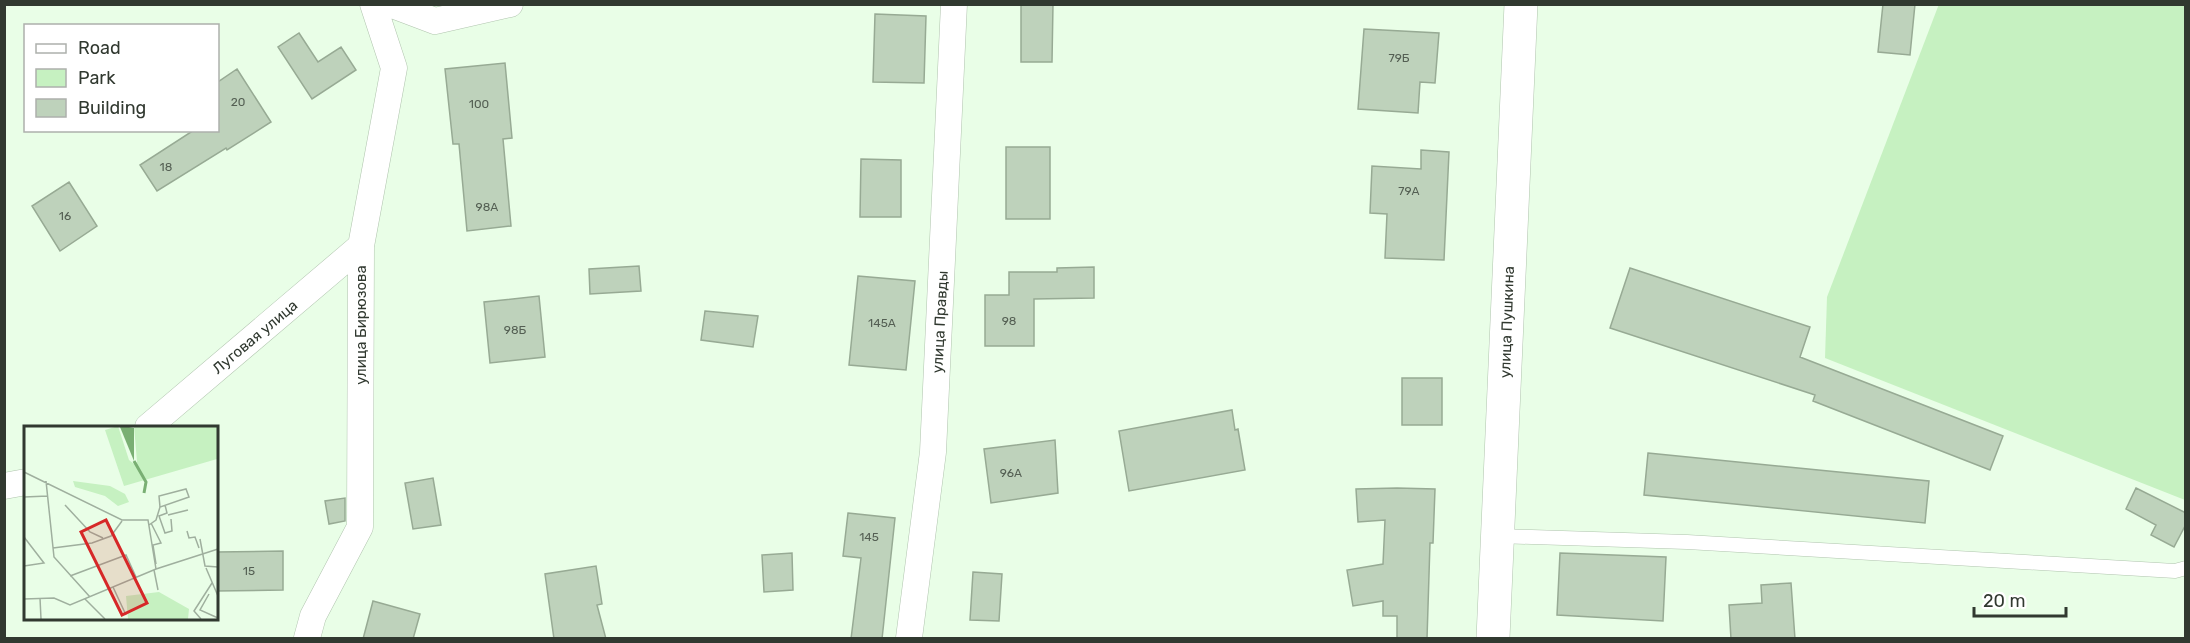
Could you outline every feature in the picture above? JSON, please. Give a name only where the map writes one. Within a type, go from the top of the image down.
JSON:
[{"type":"main road","name":"улица Пушкина","points":[[1493,639],[1521,4]]},
{"type":"street","name":"улица Бирюзова","points":[[307,639],[313,616],[360,526],[361,246],[394,68],[373,4]]},
{"type":"street","points":[[390,4],[435,21],[510,4]]},
{"type":"street","name":"улица Правды","points":[[909,639],[933,452],[954,4]]},
{"type":"street","name":"Луговая улица","points":[[149,426],[361,246]]},
{"type":"street","points":[[4,486],[24,482]]},
{"type":"lane","points":[[1498,536],[1687,542],[2175,571],[2186,568]]},
{"type":"green space","points":[[1939,4],[2185,5],[2185,500],[1825,358],[1827,297]]},
{"type":"building","points":[[1021,4],[1053,4],[1052,62],[1021,62]]},
{"type":"building","points":[[1883,4],[1915,4],[1910,55],[1878,52]]},
{"type":"building","points":[[875,14],[926,16],[924,83],[873,82]]},
{"type":"building","points":[[1364,29],[1439,33],[1435,83],[1420,82],[1418,113],[1358,109]]},
{"type":"building","points":[[299,33],[318,62],[341,47],[356,70],[312,99],[278,47]]},
{"type":"building","points":[[505,63],[512,138],[503,139],[511,226],[467,231],[459,144],[453,144],[445,69]]},
{"type":"building","points":[[237,69],[271,122],[157,191],[140,165],[191,132],[219,132],[219,81]]},
{"type":"building","points":[[1006,147],[1050,147],[1050,219],[1006,219]]},
{"type":"building","points":[[1421,150],[1449,152],[1444,260],[1385,258],[1387,214],[1370,213],[1372,166],[1421,169]]},
{"type":"building","points":[[861,159],[901,160],[901,217],[860,217]]},
{"type":"building","points":[[69,182],[97,226],[60,251],[32,206]]},
{"type":"building","points":[[639,266],[641,291],[590,294],[589,269]]},
{"type":"building","points":[[1094,267],[1094,298],[1034,299],[1034,346],[985,346],[985,295],[1009,295],[1009,272],[1057,272],[1057,268]]},
{"type":"building","points":[[1630,268],[1810,327],[1800,357],[2003,436],[1990,470],[1813,401],[1815,395],[1610,328]]},
{"type":"building","points":[[858,276],[915,281],[906,370],[849,365]]},
{"type":"building","points":[[539,296],[545,357],[490,363],[484,302]]},
{"type":"building","points":[[705,311],[758,316],[753,347],[701,340]]},
{"type":"building","points":[[1402,378],[1442,378],[1442,425],[1402,425]]},
{"type":"building","points":[[1232,410],[1235,430],[1238,429],[1245,470],[1129,491],[1119,431]]},
{"type":"building","points":[[1055,440],[1058,493],[991,503],[984,449]]},
{"type":"building","points":[[1648,453],[1929,481],[1925,523],[1644,495]]},
{"type":"building","points":[[433,478],[441,525],[413,529],[405,483]]},
{"type":"building","points":[[2136,488],[2186,513],[2186,524],[2174,547],[2151,535],[2156,525],[2126,509]]},
{"type":"building","points":[[1356,489],[1435,489],[1433,543],[1430,543],[1427,639],[1397,639],[1397,616],[1383,616],[1383,601],[1353,606],[1347,570],[1383,564],[1385,520],[1358,522]]},
{"type":"building","points":[[345,498],[345,521],[329,524],[325,501]]},
{"type":"building","points":[[848,513],[895,518],[882,639],[851,639],[861,558],[843,556]]},
{"type":"building","points":[[283,551],[283,590],[218,591],[218,552]]},
{"type":"building","points":[[792,553],[793,590],[764,592],[762,555]]},
{"type":"building","points":[[1560,553],[1666,557],[1663,621],[1557,615]]},
{"type":"building","points":[[596,566],[602,604],[597,605],[606,639],[554,639],[545,574]]},
{"type":"building","points":[[973,572],[1002,574],[999,621],[970,620]]},
{"type":"building","points":[[1791,583],[1795,639],[1731,639],[1729,605],[1762,603],[1761,585]]},
{"type":"building","points":[[373,601],[420,614],[413,639],[363,639]]}]
